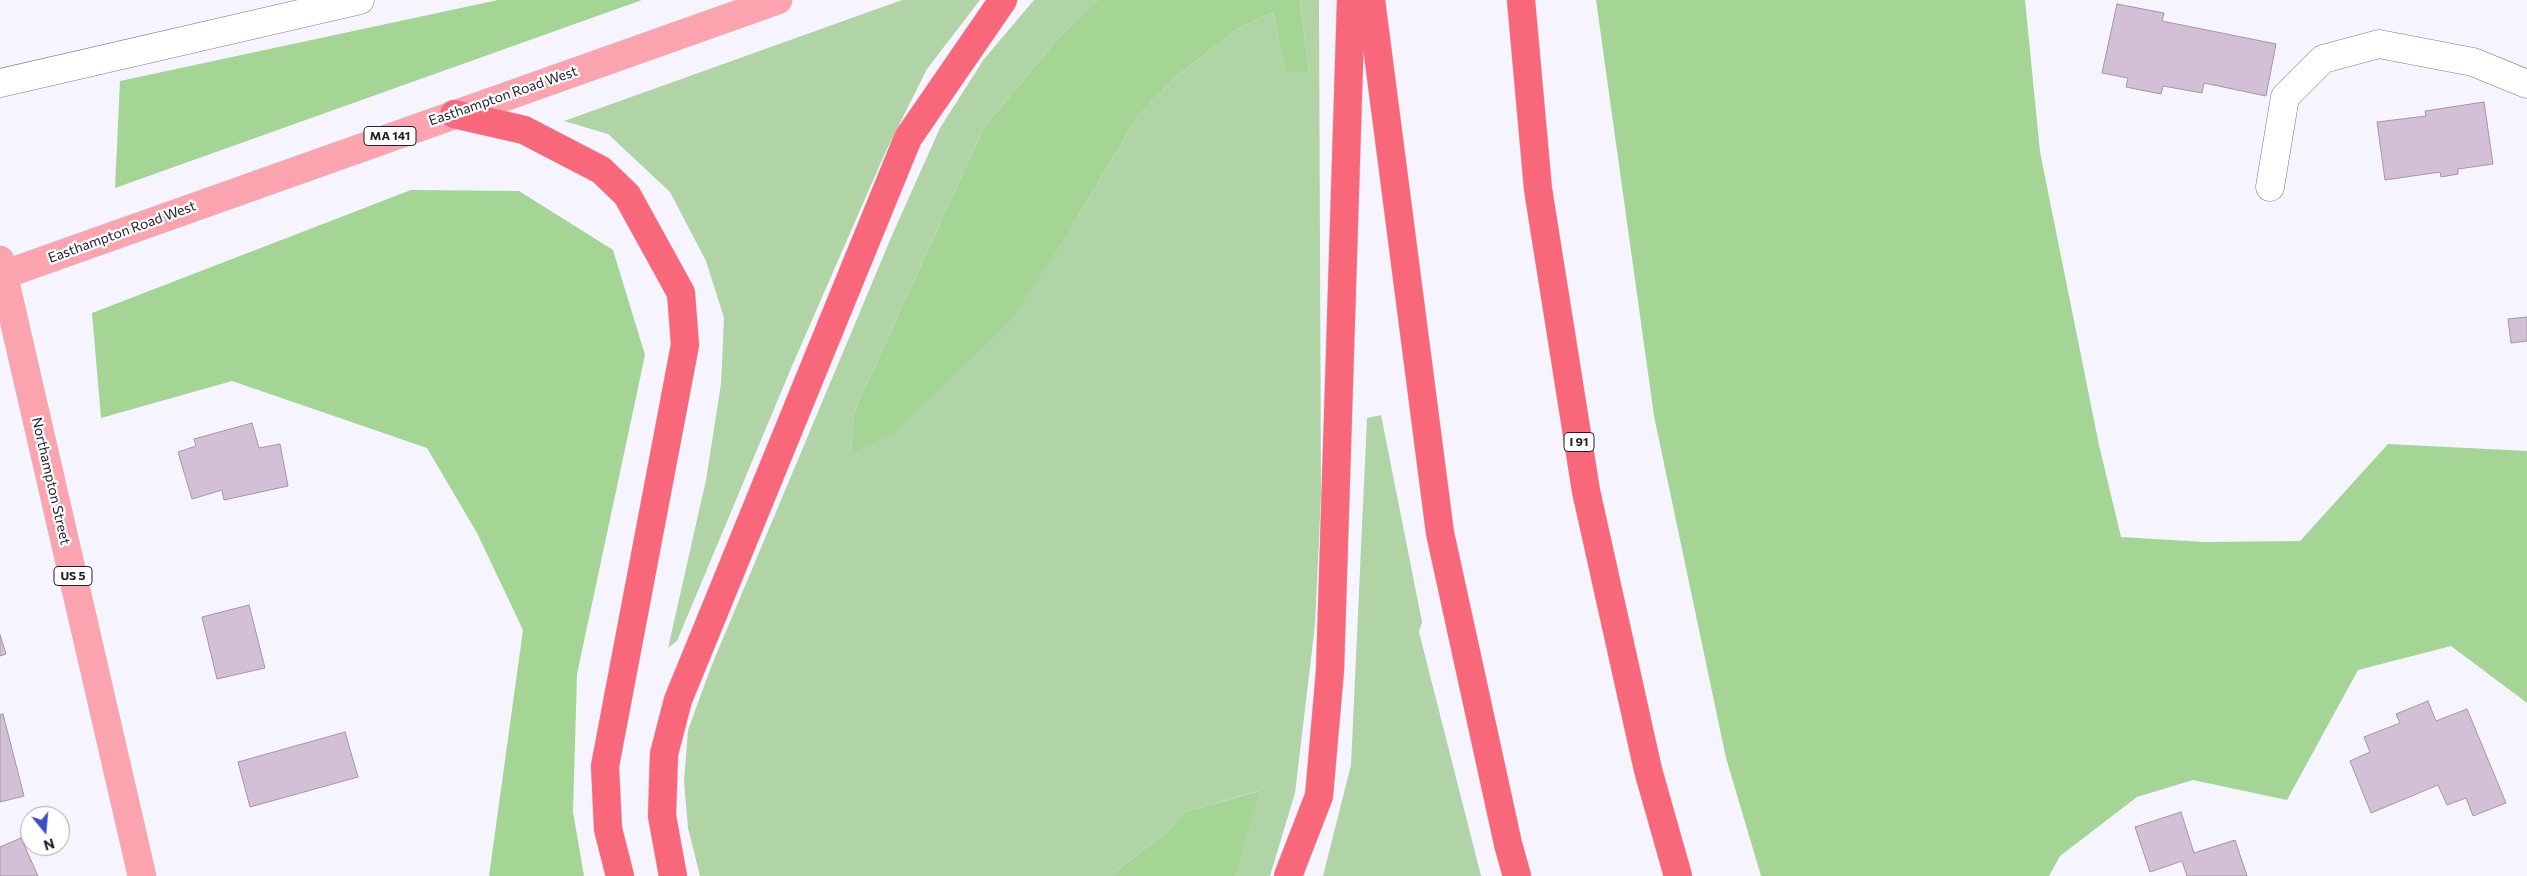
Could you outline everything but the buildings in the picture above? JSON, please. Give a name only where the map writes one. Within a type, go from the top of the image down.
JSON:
[{"type":"highway","points":[[674,876],[662,816],[664,754],[678,700],[908,138],[1003,0]]},
{"type":"highway","points":[[1288,876],[1319,796],[1330,671],[1351,0]]},
{"type":"highway","points":[[1371,0],[1440,533],[1508,844],[1517,876]]},
{"type":"highway","name":"I 91","points":[[1521,0],[1538,189],[1586,491],[1648,770],[1678,876]]},
{"type":"highway","points":[[454,114],[524,130],[601,170],[626,195],[681,293],[685,345],[604,766],[608,829],[620,876]]},
{"type":"main road","name":"Easthampton Road West","points":[[1,271],[778,0]]},
{"type":"main road","name":"Northampton Street","points":[[1,271],[142,876]]},
{"type":"street","points":[[0,82],[360,0]]},
{"type":"street","points":[[2270,187],[2284,97],[2323,59],[2379,44],[2473,62],[2527,84]]},
{"type":"green space","points":[[498,0],[642,0],[115,188],[120,81]]},
{"type":"green space","points":[[902,0],[980,0],[927,69],[885,153],[792,366],[677,641],[668,648],[706,480],[721,384],[724,318],[706,261],[670,192],[608,134],[564,121]]},
{"type":"green space","points":[[1034,0],[1098,0],[1056,41],[984,127],[854,412],[851,453],[1074,223],[1137,117],[1179,74],[1236,30],[1273,12],[1285,69],[1309,75],[1300,0],[1319,0],[1321,496],[1315,625],[1295,793],[1270,876],[1236,876],[1258,791],[1185,812],[1168,831],[1110,876],[700,876],[688,828],[684,782],[688,730],[711,667],[893,233],[940,128],[984,59]]},
{"type":"green space","points":[[1098,0],[1300,0],[1309,75],[1285,70],[1273,12],[1236,30],[1179,74],[1137,117],[1074,223],[1012,319],[896,431],[851,454],[854,412],[984,127],[1056,41]]},
{"type":"green space","points":[[1596,0],[2025,0],[2040,152],[2099,445],[2121,537],[2204,542],[2300,541],[2388,444],[2527,451],[2527,703],[2451,646],[2358,670],[2287,800],[2193,780],[2137,797],[2060,856],[2049,876],[1761,876],[1726,758],[1654,416]]},
{"type":"green space","points":[[411,190],[519,191],[613,250],[645,355],[577,674],[573,812],[584,876],[489,876],[523,630],[477,533],[427,448],[232,381],[101,418],[92,313]]},
{"type":"green space","points":[[1381,415],[1422,622],[1419,632],[1481,876],[1323,876],[1351,765],[1367,418]]},
{"type":"green space","points":[[1259,791],[1236,876],[1110,876],[1168,831],[1185,812]]}]
